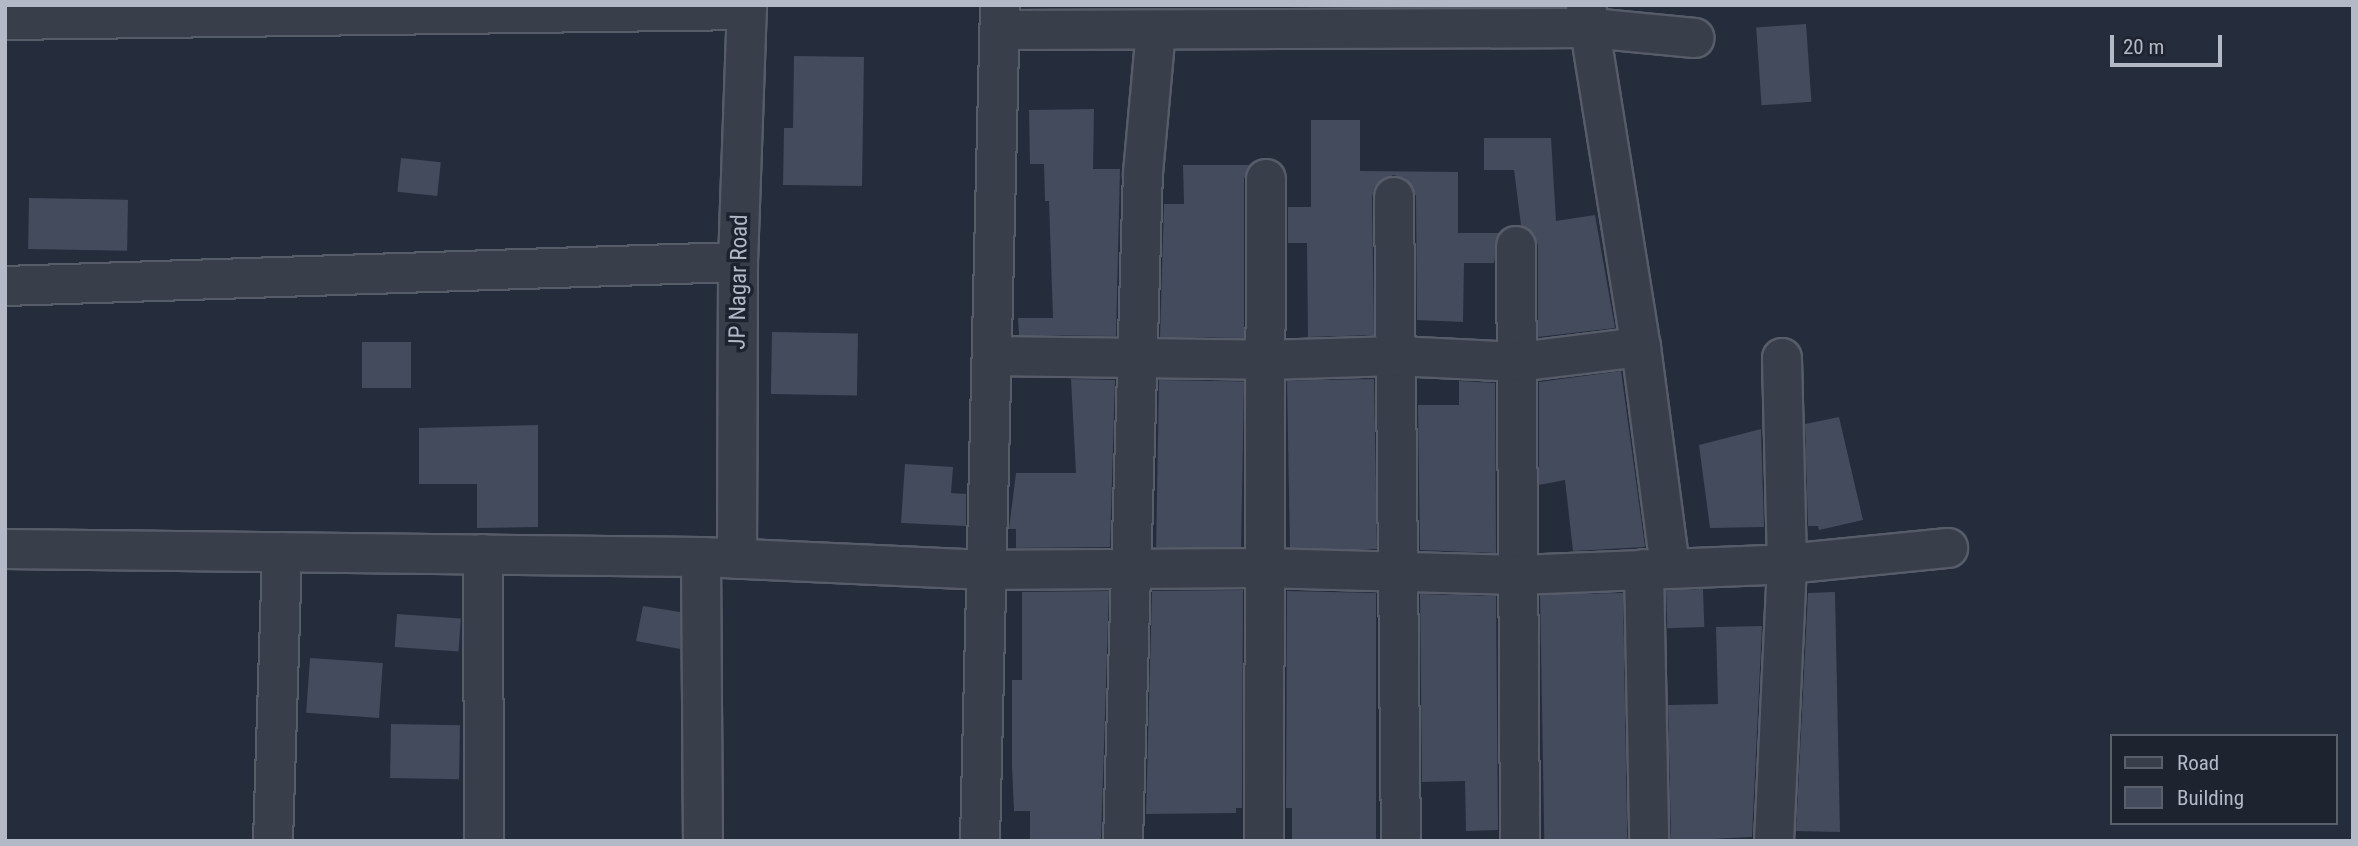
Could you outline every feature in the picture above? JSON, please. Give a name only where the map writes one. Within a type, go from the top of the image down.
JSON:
[{"type":"street","points":[[5,20],[747,8]]},
{"type":"street","name":"JP Nagar Road","points":[[703,841],[738,262],[747,8]]},
{"type":"street","points":[[1588,17],[1641,347],[1657,568],[1649,841]]},
{"type":"street","points":[[980,841],[1000,18],[1156,30],[1588,17],[1695,38]]},
{"type":"street","points":[[1123,841],[1134,568],[1143,173],[1156,30]]},
{"type":"street","points":[[1264,841],[1266,178]]},
{"type":"street","points":[[1394,197],[1401,841]]},
{"type":"street","points":[[1516,246],[1520,841]]},
{"type":"street","points":[[5,286],[738,262]]},
{"type":"street","points":[[992,356],[1265,360],[1396,356],[1517,362],[1641,347]]},
{"type":"street","points":[[1774,841],[1787,564],[1782,358]]},
{"type":"street","points":[[5,549],[719,558],[986,570],[1263,568],[1399,575],[1518,575],[1787,564],[1948,548]]},
{"type":"street","points":[[273,841],[282,552]]},
{"type":"street","points":[[483,554],[484,841]]},
{"type":"building","points":[[1806,24],[1811,102],[1762,105],[1756,27]]},
{"type":"building","points":[[794,56],[864,57],[862,186],[783,185],[784,128],[793,128]]},
{"type":"building","points":[[1094,109],[1093,169],[1120,169],[1116,336],[1019,335],[1018,318],[1053,318],[1049,201],[1045,201],[1044,164],[1030,164],[1029,110]]},
{"type":"building","points":[[1311,120],[1360,120],[1360,171],[1458,172],[1458,233],[1499,233],[1494,263],[1464,263],[1463,322],[1417,320],[1416,196],[1405,178],[1393,175],[1375,186],[1372,197],[1374,335],[1308,337],[1307,243],[1288,243],[1288,207],[1311,207]]},
{"type":"building","points":[[1484,138],[1551,138],[1556,221],[1595,215],[1615,328],[1538,337],[1538,245],[1534,234],[1521,225],[1514,170],[1484,170]]},
{"type":"building","points":[[401,158],[441,162],[437,196],[397,192]]},
{"type":"building","points":[[1183,165],[1250,165],[1244,179],[1244,338],[1160,337],[1164,204],[1184,204]]},
{"type":"building","points":[[29,198],[128,200],[127,251],[28,249]]},
{"type":"building","points":[[772,332],[858,334],[857,395],[771,394]]},
{"type":"building","points":[[362,342],[411,342],[411,388],[362,388]]},
{"type":"building","points":[[1621,371],[1645,547],[1573,551],[1565,480],[1539,485],[1539,382]]},
{"type":"building","points":[[1071,379],[1115,380],[1110,547],[1016,548],[1016,529],[1009,529],[1016,473],[1076,473]]},
{"type":"building","points":[[1374,379],[1377,549],[1290,550],[1287,381]]},
{"type":"building","points":[[1159,380],[1244,381],[1241,548],[1156,547]]},
{"type":"building","points":[[1459,381],[1495,383],[1496,553],[1420,550],[1418,405],[1459,405]]},
{"type":"building","points":[[1839,417],[1863,520],[1819,530],[1818,526],[1808,526],[1805,424]]},
{"type":"building","points":[[538,425],[538,527],[477,528],[477,484],[419,484],[419,428]]},
{"type":"building","points":[[1761,429],[1764,527],[1710,528],[1699,445]]},
{"type":"building","points":[[905,464],[953,467],[951,493],[966,494],[966,526],[901,523]]},
{"type":"building","points":[[1703,589],[1704,627],[1667,628],[1666,590]]},
{"type":"building","points":[[1243,590],[1242,808],[1236,808],[1236,813],[1146,814],[1152,591]]},
{"type":"building","points":[[1109,591],[1101,840],[1030,841],[1030,811],[1014,811],[1012,767],[1012,680],[1022,680],[1022,592]]},
{"type":"building","points":[[1287,591],[1376,593],[1376,841],[1292,841],[1292,808],[1286,808]]},
{"type":"building","points":[[1835,592],[1840,832],[1796,831],[1808,593]]},
{"type":"building","points":[[1623,593],[1627,841],[1544,841],[1540,594]]},
{"type":"building","points":[[1420,594],[1496,596],[1498,830],[1466,831],[1465,781],[1422,782]]},
{"type":"building","points":[[643,606],[680,612],[680,649],[636,641]]},
{"type":"building","points":[[397,614],[461,618],[459,651],[395,647]]},
{"type":"building","points":[[1762,626],[1752,837],[1671,841],[1668,705],[1718,704],[1716,627]]},
{"type":"building","points":[[310,658],[383,663],[379,718],[306,713]]},
{"type":"building","points":[[391,724],[460,725],[459,779],[390,778]]}]
